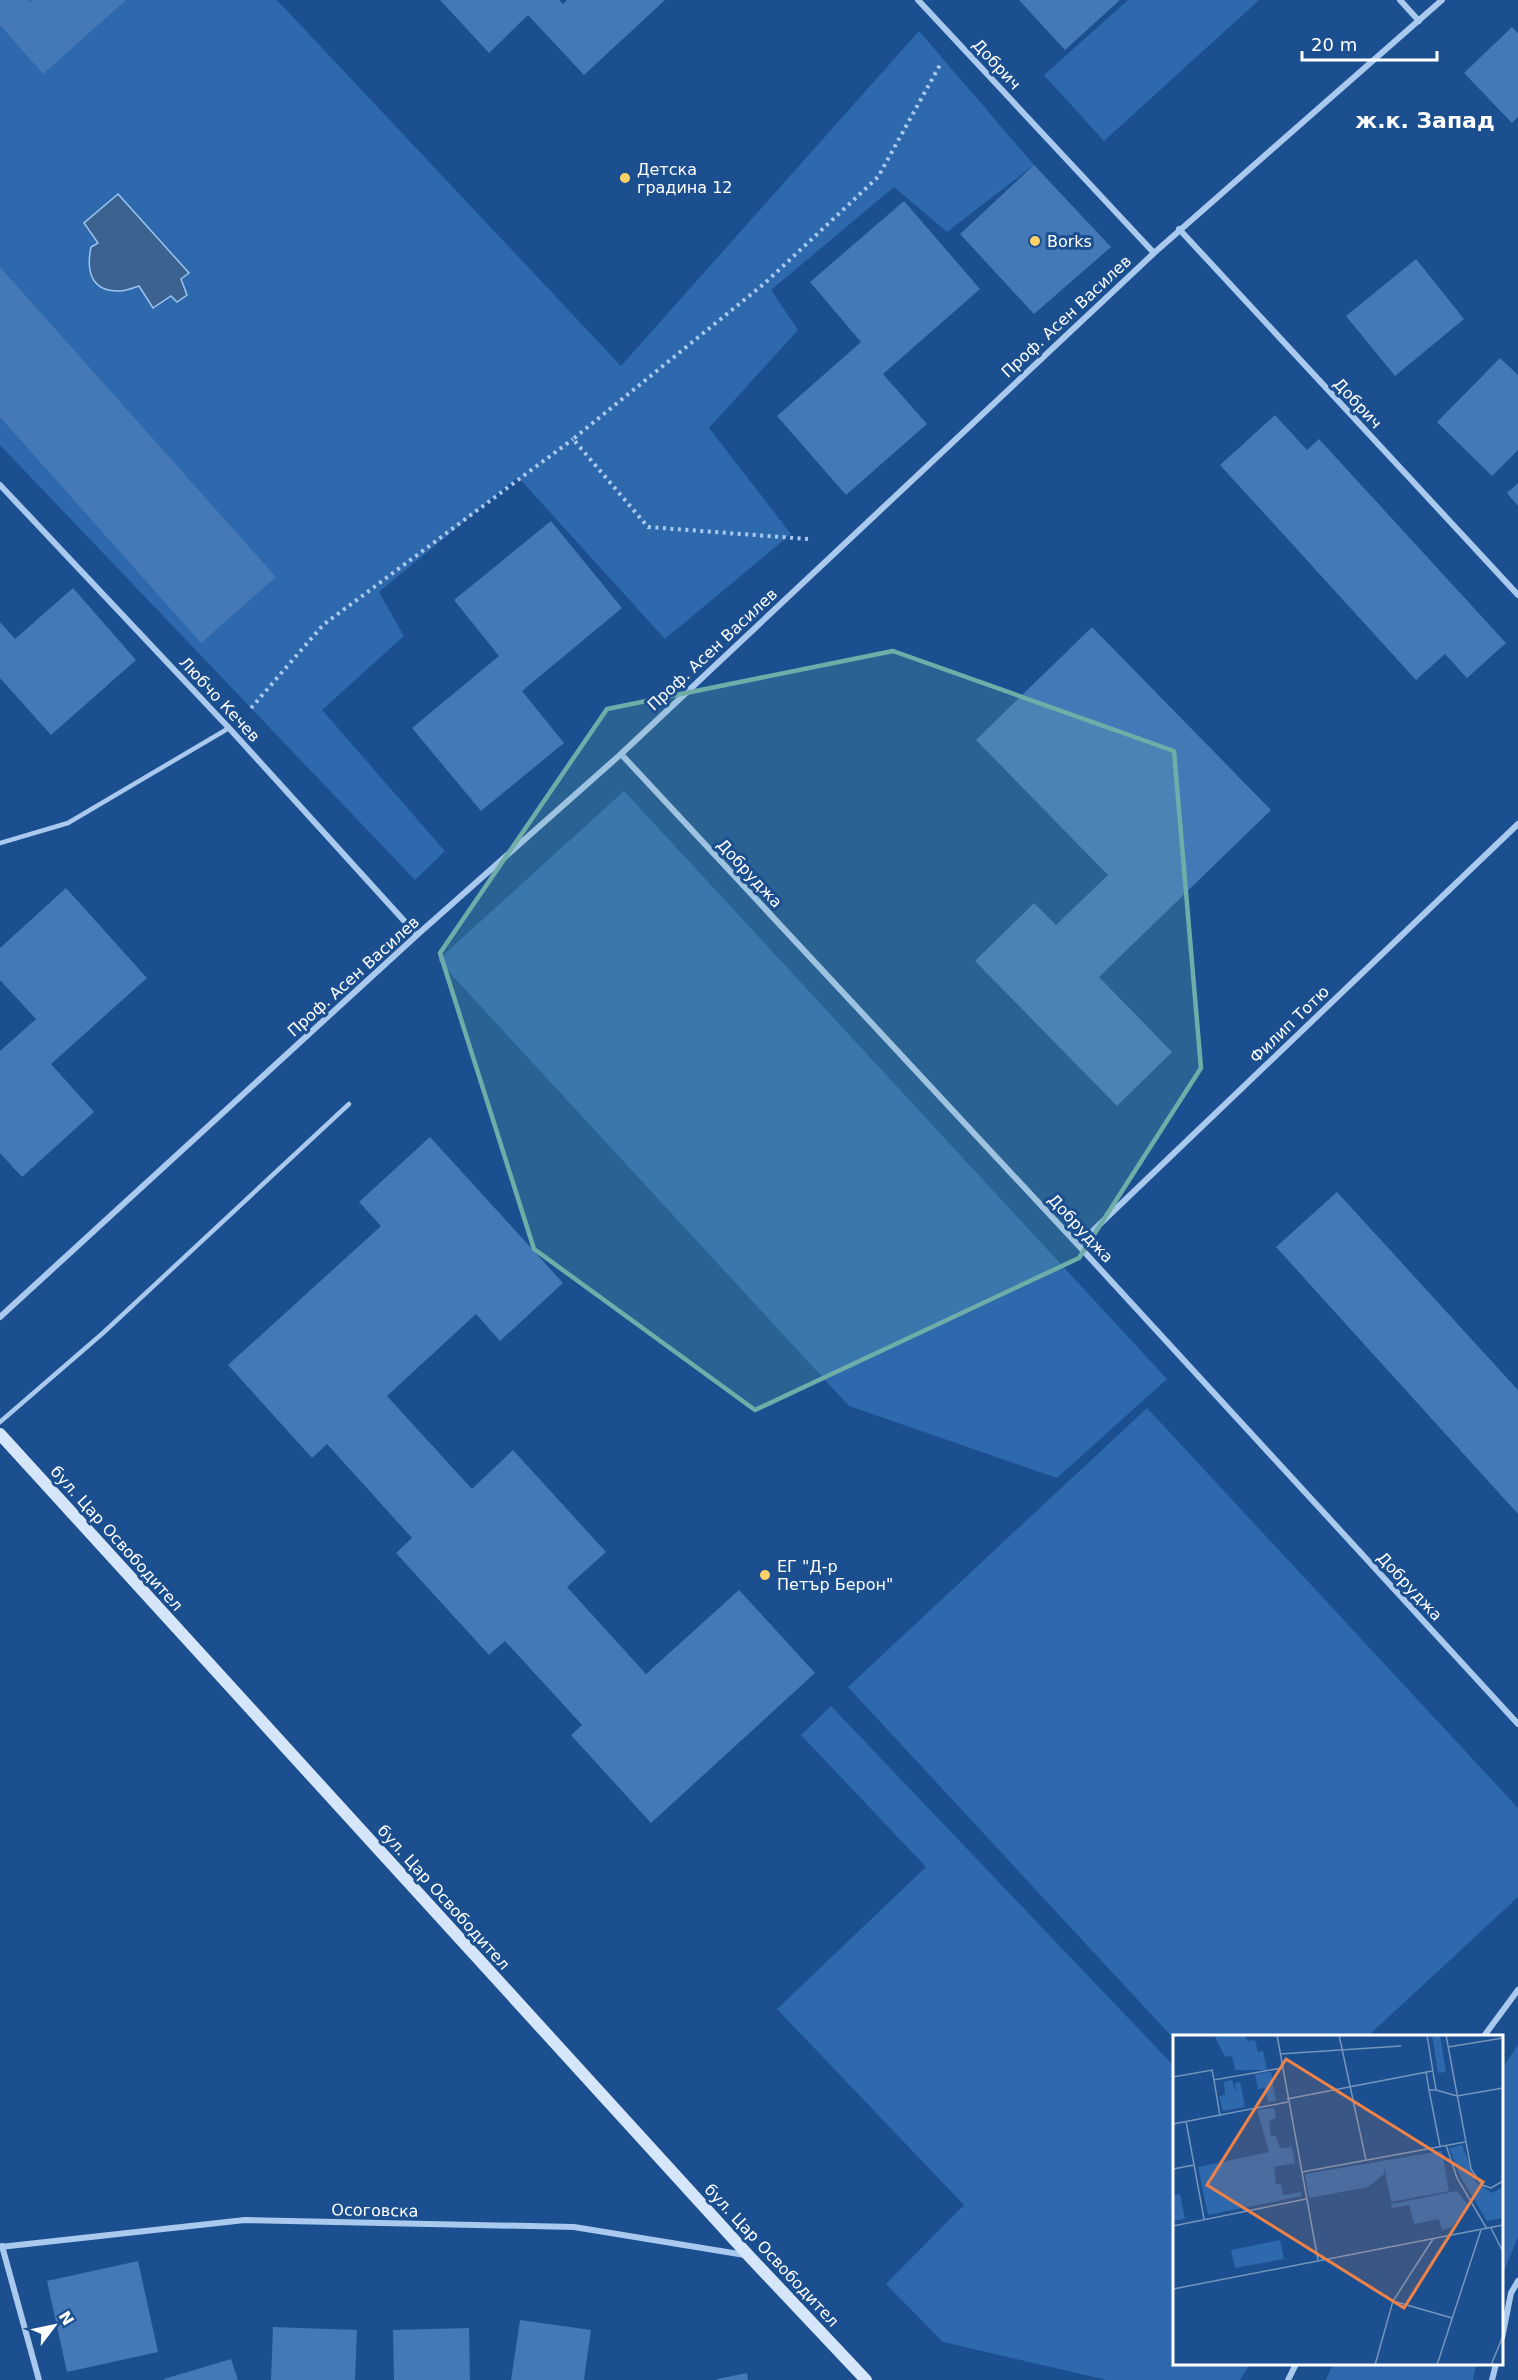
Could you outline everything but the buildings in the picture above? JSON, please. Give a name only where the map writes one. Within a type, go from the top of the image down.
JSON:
[{"type":"main road","name":"бул. Цар Освободител","points":[[0,1434],[749,2256],[866,2380]]},
{"type":"street","name":"Добрич","points":[[918,0],[1154,253]]},
{"type":"street","points":[[1400,0],[1419,21]]},
{"type":"street","name":"Проф. Асен Василев","points":[[0,1317],[417,935],[621,754],[844,542],[1179,230],[1442,0]]},
{"type":"street","name":"Добрич","points":[[1179,230],[1518,595]]},
{"type":"street","name":"Любчо Кечев","points":[[0,484],[229,728],[417,935]]},
{"type":"street","name":"Добруджа","points":[[621,754],[1078,1245],[1518,1724]]},
{"type":"street","name":"Филип Тотю","points":[[1078,1245],[1518,824]]},
{"type":"street","points":[[1485,2035],[1518,1990]]},
{"type":"street","name":"Осоговска","points":[[1,2246],[245,2220],[574,2227],[749,2256]]},
{"type":"street","points":[[1,2246],[39,2380]]},
{"type":"street","points":[[1503,2333],[1511,2293],[1518,2282]]},
{"type":"street","points":[[1288,2380],[1296,2365]]},
{"type":"street","points":[[1492,2380],[1496,2365]]},
{"type":"lane","points":[[0,843],[68,823],[229,728]]},
{"type":"lane","points":[[0,1422],[103,1333],[350,1104]]},
{"type":"path","points":[[251,708],[323,624],[573,439],[765,283],[878,177],[955,39]]},
{"type":"path","points":[[573,439],[648,528],[844,542]]},
{"type":"highlighted area","points":[[893,651],[1174,751],[1201,1068],[1079,1258],[755,1410],[534,1249],[440,953],[607,709]]},
{"type":"shaded area","points":[[0,0],[277,0],[621,366],[919,31],[1034,165],[947,232],[894,187],[771,290],[798,330],[709,428],[791,534],[665,639],[518,477],[379,592],[404,636],[322,710],[445,851],[415,880],[0,445]]},
{"type":"shaded area","points":[[1128,0],[1259,0],[1104,141],[1044,75]]},
{"type":"shaded area","points":[[118,194],[189,273],[181,279],[187,295],[177,302],[171,296],[153,308],[139,286],[122,291],[110,290],[97,284],[93,278],[89,264],[91,247],[98,243],[84,223]]},
{"type":"shaded area","points":[[624,791],[1167,1379],[1057,1478],[849,1406],[438,960]]},
{"type":"shaded area","points":[[1147,1408],[1518,1808],[1518,1897],[1369,2035],[1173,2035],[1173,2038],[848,1687]]},
{"type":"shaded area","points":[[831,1706],[1173,2065],[1173,2365],[1249,2365],[1240,2380],[1107,2380],[943,2342],[886,2284],[964,2205],[777,2009],[926,1867],[801,1735]]},
{"type":"shaded area","points":[[1518,2045],[1518,2237],[1503,2274],[1503,2067]]},
{"type":"shaded area","points":[[1333,2365],[1476,2365],[1473,2380],[1326,2380]]},
{"type":"place","name":"Детска градина 12","points":[[625,178]]},
{"type":"place","name":"Borks","points":[[1035,241]]},
{"type":"place","name":"ЕГ \"Д-р Петър Берон\"","points":[[765,1575]]},
{"type":"district","name":"ж.к. Запад","points":[[1425,120]]}]
